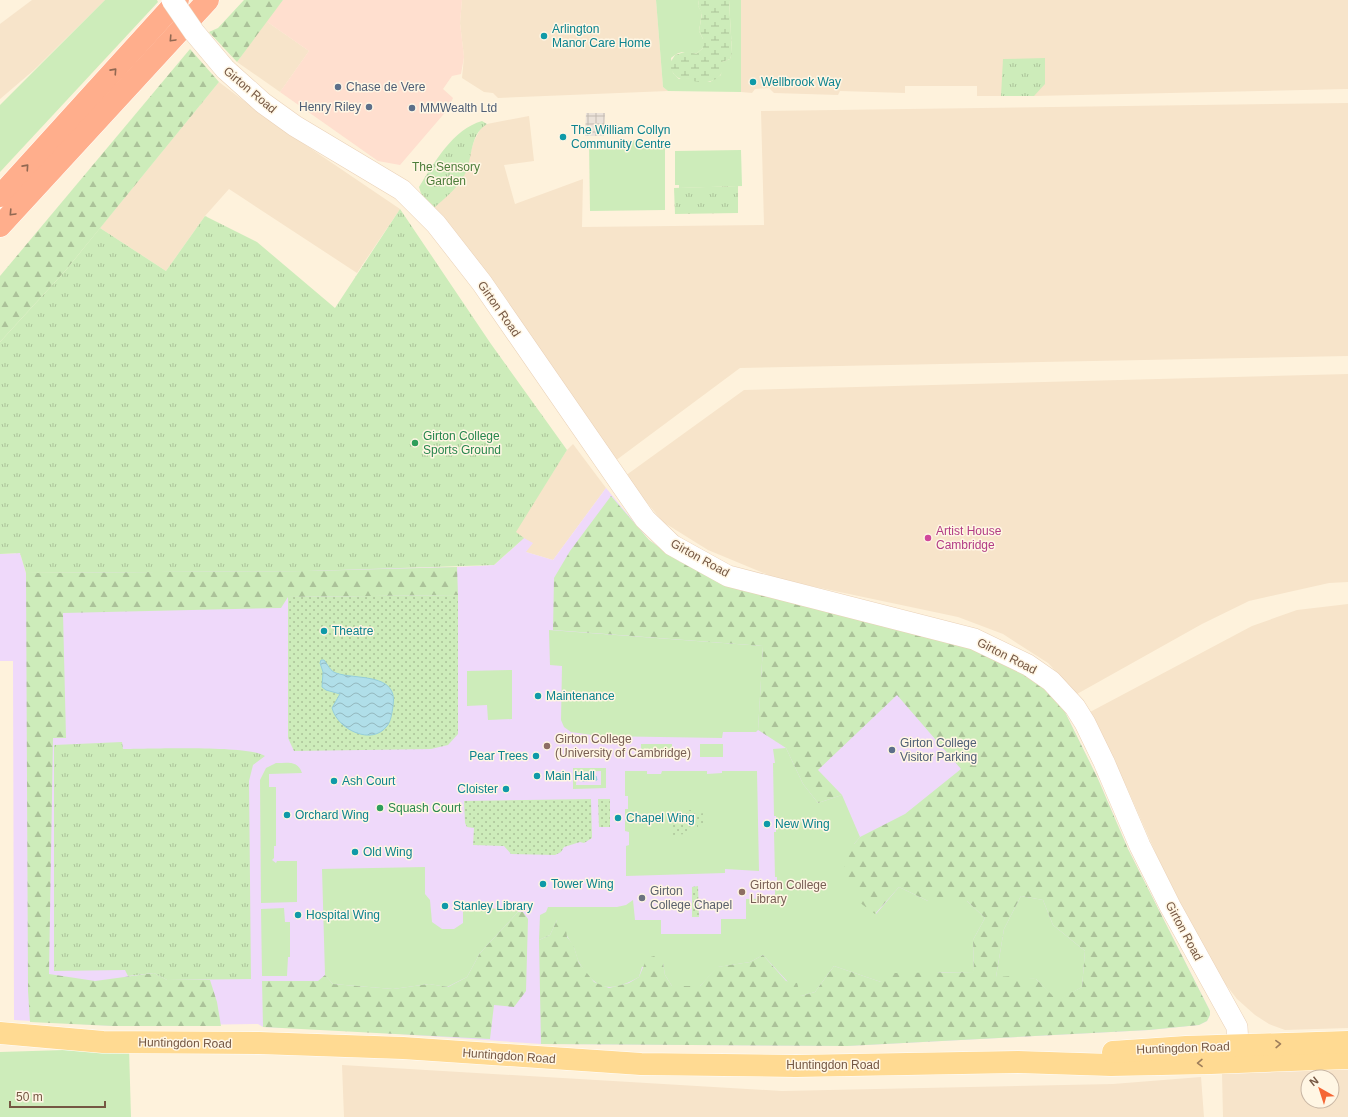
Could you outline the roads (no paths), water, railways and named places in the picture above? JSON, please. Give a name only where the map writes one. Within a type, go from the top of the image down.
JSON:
[{"type":"highway","points":[[0,196],[178,0]]},
{"type":"highway","points":[[0,226],[208,0]]},
{"type":"main road","name":"Huntingdon Road","points":[[0,1033],[103,1042],[259,1043],[403,1048],[641,1064],[796,1066],[1018,1062],[1132,1049],[1348,1058]]},
{"type":"main road","name":"Huntingdon Road","points":[[1239,1054],[1348,1042]]},
{"type":"street","name":"Girton Road","points":[[172,0],[194,32],[225,69],[263,103],[295,126],[402,190],[436,224],[482,283],[645,519],[672,545],[728,576],[974,639],[1028,665],[1051,681],[1075,707],[1085,723],[1104,762],[1143,852],[1170,906],[1236,1027],[1239,1054]]},
{"type":"water","points":[[321,660],[324,660],[336,673],[374,679],[383,682],[389,687],[393,695],[392,714],[387,726],[381,732],[373,735],[356,733],[348,729],[335,716],[332,708],[340,694],[326,690],[322,687],[323,672],[320,663]]},
{"type":"water","points":[[582,776],[596,776],[597,780],[582,781]]},
{"type":"place","name":"Arlington Manor Care Home","points":[[544,36]]},
{"type":"place","name":"Wellbrook Way","points":[[753,82]]},
{"type":"place","name":"Chase de Vere","points":[[338,87]]},
{"type":"place","name":"Henry Riley","points":[[369,107]]},
{"type":"place","name":"MMWealth Ltd","points":[[412,108]]},
{"type":"place","name":"The William Collyn Community Centre","points":[[563,137]]},
{"type":"place","name":"Girton College Sports Ground","points":[[415,443]]},
{"type":"place","name":"Artist House Cambridge","points":[[928,538]]},
{"type":"place","name":"Theatre","points":[[324,631]]},
{"type":"place","name":"Maintenance","points":[[538,696]]},
{"type":"place","name":"Girton College (University of Cambridge)","points":[[547,746]]},
{"type":"place","name":"Girton College Visitor Parking","points":[[892,750]]},
{"type":"place","name":"Pear Trees","points":[[536,756]]},
{"type":"place","name":"Main Hall","points":[[537,776]]},
{"type":"place","name":"Ash Court","points":[[334,781]]},
{"type":"place","name":"Cloister","points":[[506,789]]},
{"type":"place","name":"Squash Court","points":[[380,808]]},
{"type":"place","name":"Orchard Wing","points":[[287,815]]},
{"type":"place","name":"Chapel Wing","points":[[618,818]]},
{"type":"place","name":"New Wing","points":[[767,824]]},
{"type":"place","name":"Old Wing","points":[[355,852]]},
{"type":"place","name":"Tower Wing","points":[[543,884]]},
{"type":"place","name":"Girton College Library","points":[[742,892]]},
{"type":"place","name":"Girton College Chapel","points":[[642,898]]},
{"type":"place","name":"Stanley Library","points":[[445,906]]},
{"type":"place","name":"Hospital Wing","points":[[298,915]]},
{"type":"park label","name":"The Sensory Garden","points":[[446,174]]}]
